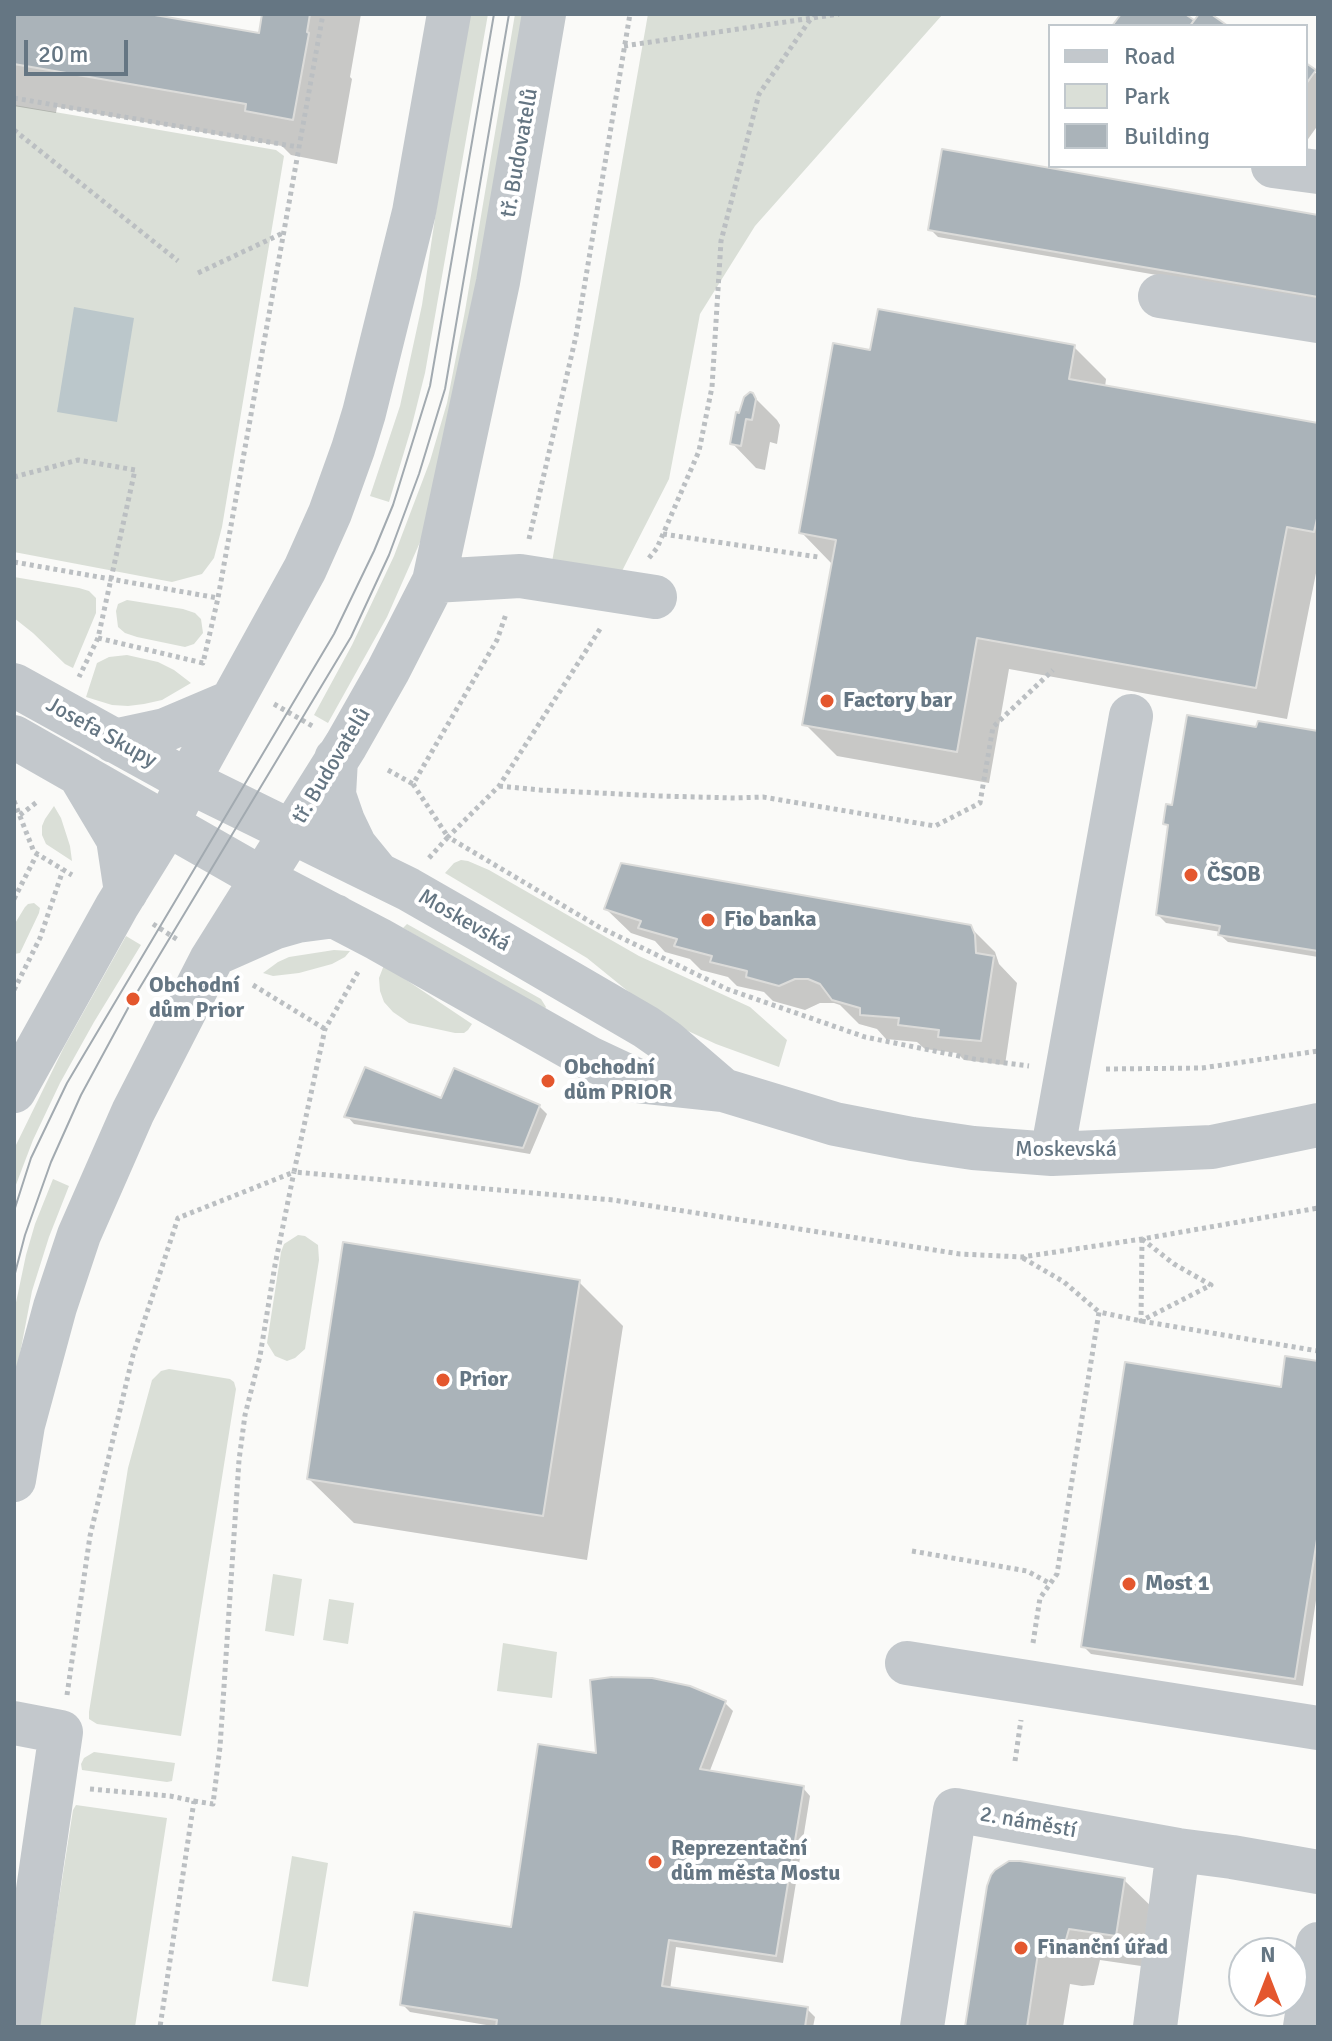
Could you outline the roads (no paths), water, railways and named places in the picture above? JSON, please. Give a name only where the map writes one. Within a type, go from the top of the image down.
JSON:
[{"type":"street","points":[[14,1091],[138,906],[167,825],[188,781],[249,701],[330,513],[353,449],[414,212],[449,14]]},
{"type":"street","name":"tř. Budovatelů","points":[[14,1480],[23,1425],[55,1307],[79,1235],[199,948],[263,879],[292,831],[329,746],[388,671],[434,581],[485,349],[544,14]]},
{"type":"street","points":[[1288,168],[1318,172]]},
{"type":"street","points":[[1160,296],[1318,321]]},
{"type":"street","points":[[434,581],[520,576],[640,595]]},
{"type":"street","name":"Josefa Skupy","points":[[14,685],[188,781]]},
{"type":"street","points":[[114,741],[165,730],[249,701]]},
{"type":"street","points":[[1052,1154],[1131,716]]},
{"type":"street","name":"Josefa Skupy","points":[[14,737],[263,879]]},
{"type":"street","points":[[329,746],[334,795],[343,821],[355,846],[378,875]]},
{"type":"street","points":[[80,774],[118,839],[138,906]]},
{"type":"street","name":"Moskevská","points":[[188,781],[292,831],[471,925],[646,1027],[723,1090]]},
{"type":"street","name":"Moskevská","points":[[263,879],[335,916],[536,1030],[638,1081],[723,1090],[851,1127],[973,1148],[1052,1154],[1212,1147],[1318,1125]]},
{"type":"street","points":[[199,948],[297,921],[335,916]]},
{"type":"street","points":[[907,1663],[1318,1728]]},
{"type":"street","points":[[14,1723],[61,1732],[18,2027]]},
{"type":"street","name":"2. náměstí","points":[[922,2027],[955,1810],[1318,1872]]},
{"type":"street","points":[[1155,2027],[1178,1850]]},
{"type":"street","points":[[1305,2027],[1318,1944]]},
{"type":"tram line","points":[[14,1211],[31,1158],[67,1083],[334,634],[393,505],[430,386],[494,14]]},
{"type":"tram line","points":[[14,1277],[51,1162],[81,1095],[133,999],[351,637],[389,555],[419,474],[445,389],[509,14]]},
{"type":"place","name":"Factory bar","points":[[827,701]]},
{"type":"place","name":"ČSOB","points":[[1191,875]]},
{"type":"place","name":"Fio banka","points":[[708,920]]},
{"type":"place","name":"Obchodní dům Prior","points":[[133,999]]},
{"type":"place","name":"Obchodní dům PRIOR","points":[[548,1081]]},
{"type":"place","name":"Prior","points":[[443,1380]]},
{"type":"place","name":"Most 1","points":[[1129,1584]]},
{"type":"place","name":"Reprezentační dům města Mostu","points":[[655,1862]]},
{"type":"place","name":"Finanční úřad","points":[[1021,1948]]}]
